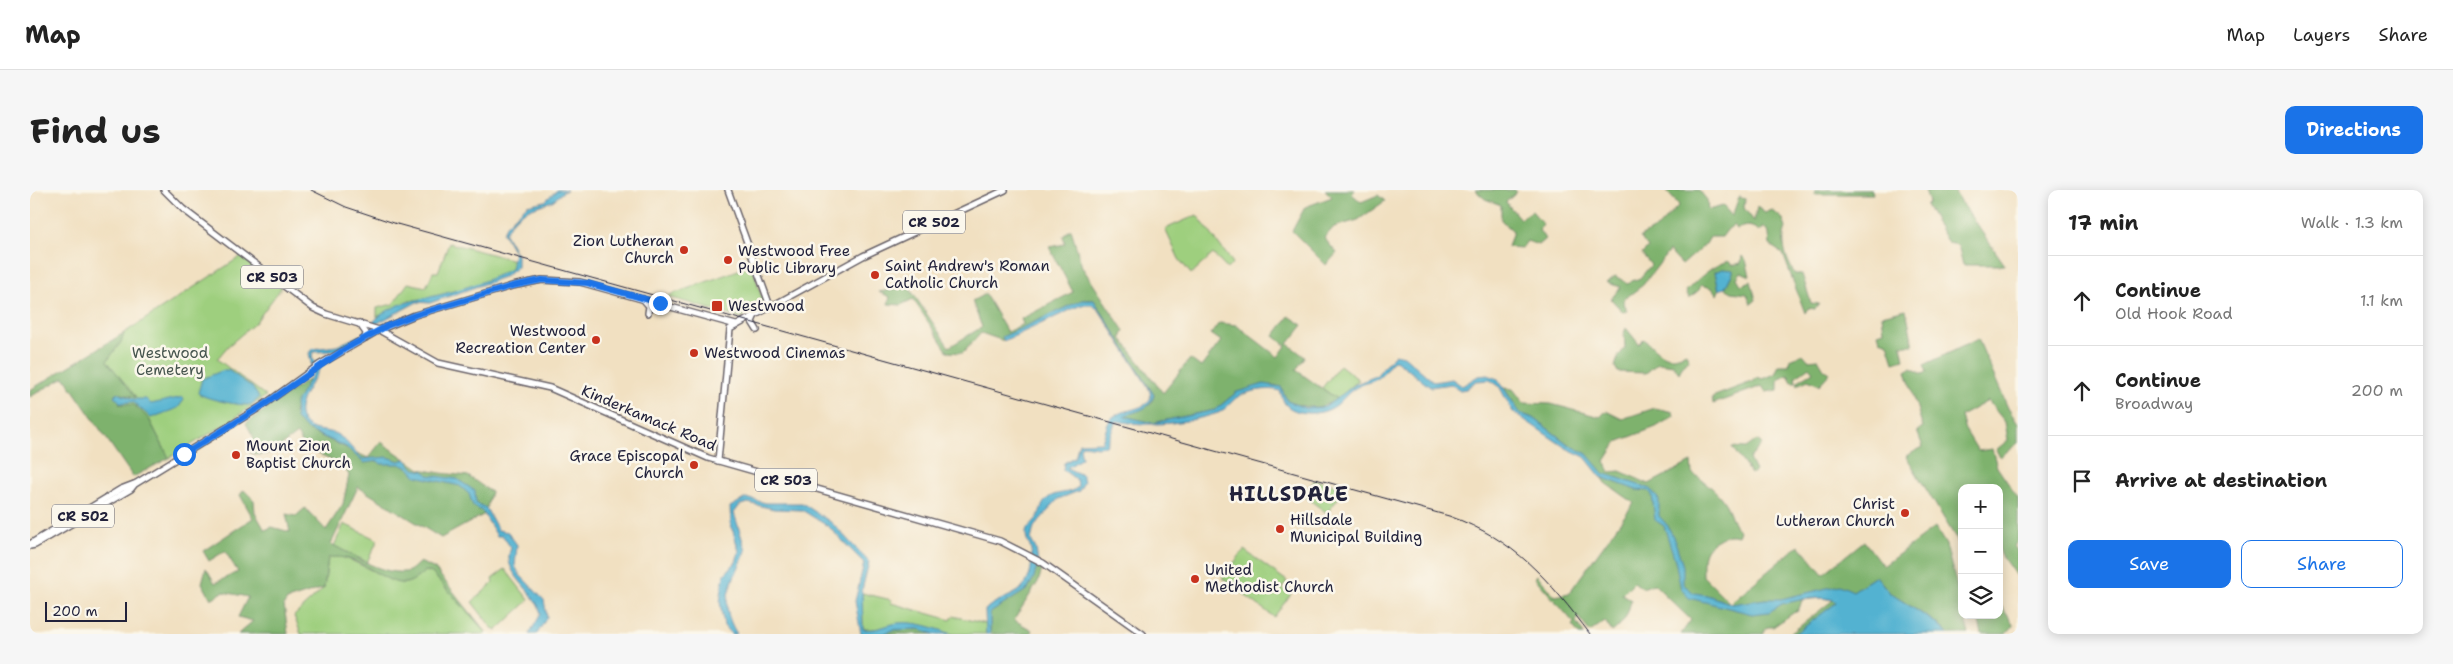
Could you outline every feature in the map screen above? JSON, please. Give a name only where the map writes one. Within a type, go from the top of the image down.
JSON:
[{"type":"main road","name":"Kinderkamack Road","points":[[164,190],[183,209],[310,306],[326,314],[378,330],[442,365],[550,388],[598,411],[718,461],[990,537],[1030,554],[1144,634]]},
{"type":"main road","points":[[728,190],[770,306]]},
{"type":"main road","name":"CR 502","points":[[30,545],[121,489],[135,484],[256,409],[319,365],[378,330],[397,322],[521,284],[553,280],[580,282],[736,325],[875,250],[1005,190]]},
{"type":"main road","points":[[642,298],[649,306],[648,313]]},
{"type":"main road","points":[[755,314],[752,322],[757,330]]},
{"type":"main road","points":[[395,338],[393,330],[397,322]]},
{"type":"main road","points":[[358,323],[366,332],[364,338]]},
{"type":"main road","points":[[718,461],[728,335],[730,329],[736,325]]},
{"type":"green space","points":[[1325,190],[1355,190],[1352,194],[1361,202],[1378,195],[1385,201],[1358,220],[1334,227],[1324,238],[1337,253],[1326,265],[1292,231],[1305,207],[1332,197]]},
{"type":"green space","points":[[1475,190],[1515,190],[1517,192],[1506,202],[1520,219],[1532,211],[1543,224],[1539,230],[1545,239],[1538,245],[1527,241],[1522,248],[1508,247],[1513,231],[1501,220],[1501,205],[1485,199]]},
{"type":"green space","points":[[1669,190],[1699,190],[1707,200],[1708,210],[1723,206],[1732,216],[1739,197],[1745,199],[1744,208],[1754,221],[1757,207],[1765,213],[1772,210],[1783,219],[1786,228],[1784,246],[1792,269],[1795,274],[1802,274],[1811,303],[1819,304],[1815,309],[1808,308],[1805,313],[1783,254],[1770,245],[1769,233],[1764,227],[1759,231],[1748,226],[1737,229],[1734,225],[1722,237],[1710,237],[1706,244],[1682,265],[1669,251],[1643,285],[1623,300],[1627,311],[1623,312],[1611,299],[1621,287],[1607,283],[1615,276],[1627,283],[1640,278],[1651,265],[1642,254],[1648,248],[1640,237],[1658,227],[1679,205],[1667,192]]},
{"type":"green space","points":[[1814,190],[1872,190],[1873,194],[1815,194]]},
{"type":"green space","points":[[1925,190],[1954,190],[2005,265],[1963,265],[1958,245],[1948,243],[1926,205],[1929,202]]},
{"type":"green space","points":[[1197,215],[1233,263],[1227,269],[1213,254],[1191,274],[1179,259],[1165,229]]},
{"type":"green space","points":[[1071,229],[1082,267],[1124,331],[1121,338],[1163,393],[1190,359],[1201,367],[1221,341],[1211,334],[1219,323],[1236,325],[1278,357],[1286,346],[1274,336],[1289,316],[1303,325],[1288,344],[1305,357],[1296,370],[1337,399],[1318,407],[1300,405],[1287,401],[1281,387],[1273,385],[1237,392],[1215,410],[1153,423],[1123,416],[1151,404],[1154,395],[1094,300],[1082,300],[1003,337],[1004,341],[981,333],[963,353],[948,352],[913,299],[901,305],[888,304],[890,297],[879,292],[897,289],[899,284],[910,289],[949,347],[982,327],[972,301],[985,294],[1007,332],[1023,324],[1021,319],[1073,292],[1049,247],[1065,244],[1063,236]]},
{"type":"green space","points":[[449,243],[514,260],[512,269],[485,282],[425,299],[407,301],[377,317],[377,308],[393,304],[408,283],[426,287],[433,272],[438,272]]},
{"type":"green space","name":"Westwood Cemetery","points":[[243,255],[282,285],[255,323],[228,346],[217,359],[266,396],[226,424],[169,458],[149,419],[120,404],[117,393],[135,397],[107,361],[121,342],[124,333]]},
{"type":"green space","points":[[1742,256],[1746,260],[1750,276],[1741,272],[1737,278],[1741,285],[1751,281],[1756,300],[1751,304],[1747,294],[1732,292],[1725,288],[1733,272],[1715,272],[1719,290],[1717,295],[1712,288],[1701,285],[1699,290],[1689,298],[1686,291],[1705,273],[1728,261],[1733,265],[1741,263]]},
{"type":"green space","points":[[752,265],[764,305],[740,318],[669,297],[670,295]]},
{"type":"green space","points":[[1906,309],[1913,345],[1901,345],[1904,359],[1894,362],[1888,343],[1880,340],[1878,333],[1884,331],[1882,315]]},
{"type":"green space","points":[[1626,328],[1639,344],[1644,339],[1663,355],[1673,357],[1686,353],[1689,360],[1684,363],[1679,373],[1673,365],[1658,363],[1646,373],[1618,372],[1615,367],[1618,357],[1625,348],[1624,333]]},
{"type":"green space","points":[[124,333],[121,342],[107,361],[136,397],[117,393],[120,404],[134,405],[149,419],[169,458],[133,477],[64,377],[30,397],[30,390]]},
{"type":"green space","points":[[1978,339],[2008,408],[2018,424],[2018,443],[2000,457],[1996,450],[2008,440],[2005,422],[1988,401],[1961,416],[1964,428],[1978,451],[1992,449],[1997,467],[2018,498],[2018,541],[2014,546],[2018,552],[2018,579],[2003,558],[2003,484],[1958,484],[1958,543],[1906,456],[1923,447],[1917,431],[1923,428],[1906,371],[1911,368],[1923,374],[1927,372],[1924,365]]},
{"type":"green space","points":[[1803,354],[1808,360],[1818,359],[1824,369],[1830,373],[1819,385],[1808,380],[1797,385],[1798,381],[1813,372],[1809,367],[1795,377],[1796,382],[1792,382],[1788,375],[1778,380],[1778,390],[1766,392],[1762,386],[1713,404],[1712,397],[1754,381],[1757,377],[1763,379],[1775,374],[1779,365],[1789,365],[1790,359]]},
{"type":"green space","points":[[1340,365],[1359,380],[1337,399],[1322,388]]},
{"type":"green space","points":[[312,377],[294,412],[308,430],[368,458],[381,442],[420,469],[468,476],[491,492],[485,514],[441,538],[358,487],[331,544],[375,567],[385,570],[406,572],[420,562],[435,569],[486,632],[432,573],[426,571],[414,580],[398,583],[361,564],[339,557],[328,558],[324,588],[287,600],[284,605],[288,634],[238,634],[253,621],[238,617],[248,597],[223,592],[211,599],[202,583],[206,568],[215,583],[238,572],[225,551],[209,561],[203,551],[253,518],[240,495],[244,490],[254,500],[255,513],[265,530],[272,527],[290,532],[286,514],[296,516],[305,508],[326,530],[343,504],[349,475],[343,466],[305,448],[297,434],[267,454],[261,455],[248,451],[254,438],[246,423]]},
{"type":"green space","points":[[1504,388],[1513,389],[1524,403],[1551,404],[1600,417],[1606,411],[1622,419],[1655,408],[1673,412],[1674,416],[1656,427],[1617,442],[1605,461],[1610,472],[1620,471],[1649,484],[1691,462],[1692,473],[1718,494],[1726,505],[1734,524],[1740,531],[1738,536],[1726,536],[1709,546],[1703,559],[1703,576],[1730,603],[1799,545],[1823,574],[1864,541],[1883,566],[1935,527],[1946,545],[1958,591],[1958,619],[1965,619],[1969,634],[1948,634],[1938,624],[1890,593],[1876,576],[1840,600],[1796,634],[1790,634],[1833,600],[1823,598],[1802,600],[1799,609],[1773,627],[1767,627],[1763,634],[1681,634],[1691,620],[1654,584],[1642,588],[1634,582],[1622,594],[1631,600],[1625,618],[1616,629],[1612,632],[1605,621],[1590,632],[1578,617],[1576,622],[1584,634],[1579,634],[1572,625],[1574,623],[1535,578],[1537,575],[1555,596],[1569,593],[1634,503],[1606,483],[1587,454],[1568,444],[1535,419],[1520,413]]},
{"type":"green space","points":[[1757,440],[1762,444],[1749,459],[1755,471],[1751,474],[1732,447],[1746,448]]},
{"type":"green space","points":[[1315,480],[1346,488],[1327,513],[1303,495],[1304,491]]},
{"type":"green space","points":[[344,524],[378,540],[367,562],[334,546]]},
{"type":"green space","points":[[1244,550],[1287,581],[1282,588],[1291,594],[1274,617],[1222,578]]},
{"type":"green space","points":[[337,556],[400,583],[409,582],[426,571],[432,573],[486,632],[485,634],[301,634],[294,616],[324,588],[328,558]]},
{"type":"green space","points":[[1038,563],[1042,570],[1038,582],[1014,620],[1032,630],[1030,634],[990,634],[990,613],[1019,594],[1030,583]]},
{"type":"green space","points":[[505,569],[529,600],[497,630],[492,628],[472,602],[493,583],[492,579]]},
{"type":"green space","points":[[862,593],[892,600],[891,603],[951,620],[953,616],[986,624],[986,634],[951,634],[920,625],[903,624],[863,629]]},
{"type":"green space","points":[[2003,609],[2014,625],[2006,634],[1982,634],[1978,619],[2003,619]]},
{"type":"green space","points":[[920,629],[934,634],[884,634],[892,630]]},
{"type":"water","points":[[557,190],[567,190],[552,201],[525,211],[509,225],[505,233],[517,255],[517,267],[506,276],[430,303],[417,302],[376,324],[373,322],[382,314],[400,305],[466,287],[511,269],[514,252],[503,233],[506,225],[527,205],[545,201]]},
{"type":"water","points":[[1722,269],[1733,270],[1733,272],[1725,288],[1719,290],[1715,272]]},
{"type":"water","points":[[1082,300],[1094,300],[1154,395],[1146,407],[1124,416],[1153,423],[1215,410],[1237,392],[1264,384],[1281,387],[1287,401],[1305,408],[1325,407],[1356,384],[1376,376],[1395,354],[1404,356],[1434,382],[1452,379],[1462,386],[1478,376],[1488,375],[1498,379],[1520,413],[1535,419],[1568,444],[1587,454],[1603,473],[1651,489],[1659,500],[1659,516],[1668,526],[1675,541],[1683,566],[1683,584],[1694,593],[1707,595],[1732,604],[1765,599],[1781,599],[1840,585],[1853,591],[1876,576],[1890,593],[1936,623],[1948,634],[1795,634],[1836,603],[1834,600],[1823,598],[1804,599],[1782,604],[1769,612],[1752,614],[1689,598],[1681,589],[1675,560],[1664,526],[1655,520],[1652,495],[1649,491],[1636,490],[1601,477],[1585,457],[1566,448],[1513,412],[1499,386],[1490,380],[1476,381],[1466,389],[1460,390],[1451,384],[1430,387],[1396,360],[1392,361],[1381,376],[1357,387],[1336,405],[1325,411],[1308,413],[1296,411],[1285,404],[1280,391],[1264,390],[1240,396],[1218,413],[1192,420],[1155,424],[1116,421],[1106,446],[1082,445],[1080,448],[1082,458],[1067,468],[1082,475],[1084,482],[1079,491],[1058,499],[1034,527],[1031,540],[1036,549],[1038,563],[1034,577],[1028,589],[990,613],[990,634],[986,634],[985,610],[1018,591],[1028,579],[1032,558],[1026,532],[1037,518],[1043,503],[1050,497],[1078,487],[1077,480],[1063,470],[1064,463],[1075,457],[1079,443],[1102,442],[1110,420],[1115,416],[1144,405],[1149,401],[1148,387],[1099,310],[1092,305],[1081,305],[1004,341],[1002,337]]},
{"type":"water","points":[[360,335],[361,338],[337,351],[313,352],[312,358],[320,368],[302,400],[300,415],[304,422],[311,428],[338,435],[363,459],[388,457],[399,461],[406,459],[414,469],[424,471],[428,475],[457,479],[475,491],[476,503],[486,508],[498,530],[508,532],[517,545],[515,566],[520,575],[544,600],[547,617],[537,634],[529,634],[541,614],[533,597],[514,574],[509,557],[511,548],[503,536],[497,536],[482,511],[473,506],[469,494],[460,486],[416,476],[409,468],[399,464],[381,464],[378,461],[364,463],[346,447],[308,430],[296,419],[295,404],[313,373],[309,353],[312,349],[337,346]]},
{"type":"water","points":[[228,370],[252,387],[259,397],[257,400],[251,404],[242,405],[214,399],[198,393],[202,379]]},
{"type":"water","points":[[117,393],[134,399],[146,399],[151,404],[183,397],[184,400],[178,408],[151,418],[133,402],[121,403],[114,396]]},
{"type":"water","points":[[746,498],[766,503],[802,503],[832,523],[869,562],[862,590],[863,629],[877,629],[898,623],[912,623],[952,634],[934,634],[920,629],[892,630],[884,634],[861,634],[855,601],[864,563],[829,527],[802,510],[774,509],[748,503],[740,505],[734,513],[746,551],[732,582],[727,601],[731,622],[737,634],[731,634],[724,626],[720,602],[724,575],[736,562],[739,551],[731,525],[730,507]]},
{"type":"waterway","points":[[486,284],[494,281]]},
{"type":"railway","points":[[311,190],[346,207],[397,224],[1449,516],[1472,525],[1493,537],[1529,563],[1560,596],[1590,634]]},
{"type":"place","name":"Zion Lutheran Church","points":[[684,250]]},
{"type":"place","name":"Westwood Free Public Library","points":[[728,260]]},
{"type":"place","name":"Saint Andrew's Roman Catholic Church","points":[[875,275]]},
{"type":"place","name":"Westwood","points":[[717,306]]},
{"type":"place","name":"Westwood Recreation Center","points":[[596,340]]},
{"type":"place","name":"Westwood Cinemas","points":[[694,353]]},
{"type":"place","name":"Mount Zion Baptist Church","points":[[236,455]]},
{"type":"place","name":"Grace Episcopal Church","points":[[694,465]]},
{"type":"place","name":"Christ Lutheran Church","points":[[1905,513]]},
{"type":"place","name":"Hillsdale Municipal Building","points":[[1280,529]]},
{"type":"place","name":"United Methodist Church","points":[[1195,579]]},
{"type":"district","name":"HILLSDALE","points":[[1289,494]]},
{"type":"route","points":[[184,454],[262,406],[312,369],[345,349],[387,326],[415,315],[512,286],[542,280],[587,283],[660,303]]}]
